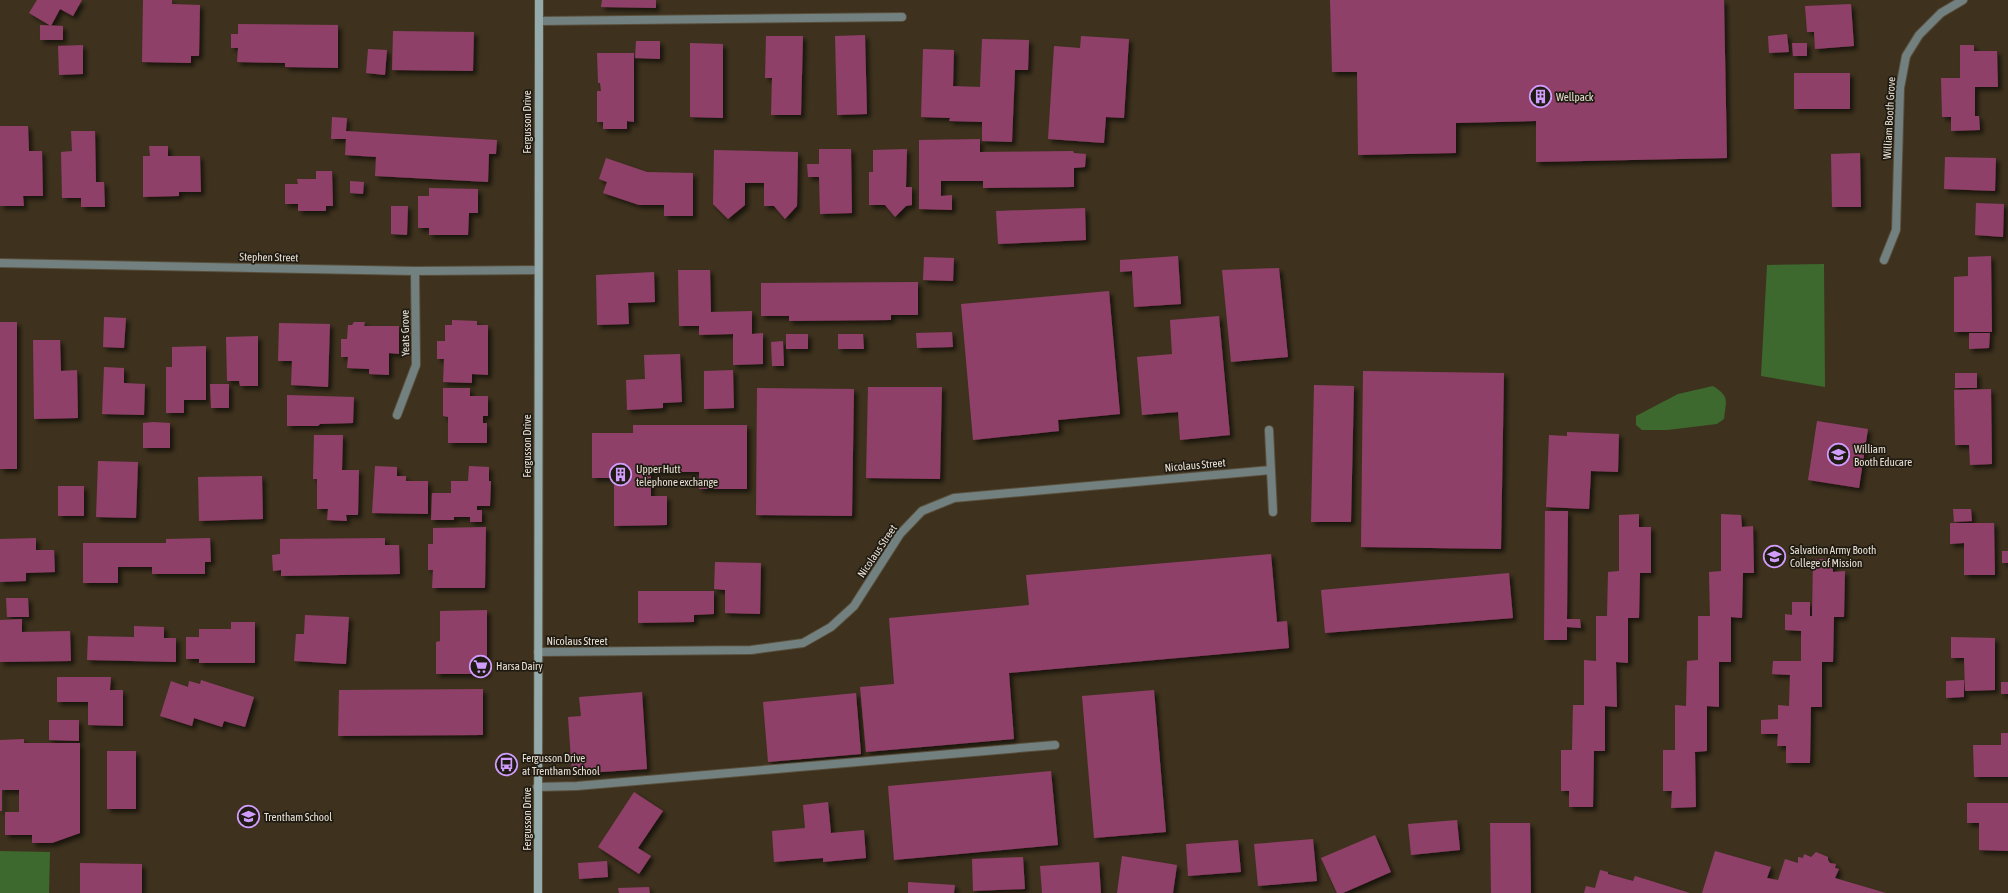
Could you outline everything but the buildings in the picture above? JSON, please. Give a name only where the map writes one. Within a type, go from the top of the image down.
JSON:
[{"type":"main road","name":"Fergusson Drive","points":[[538,893],[539,0]]},
{"type":"street","name":"William Booth Grove","points":[[1884,260],[1896,230],[1900,88],[1906,56],[1919,35],[1941,13],[1963,0]]},
{"type":"street","points":[[539,22],[902,17]]},
{"type":"street","name":"Stephen Street","points":[[0,263],[415,271],[538,270]]},
{"type":"street","name":"Yeats Grove","points":[[397,415],[416,366],[415,271]]},
{"type":"street","points":[[1269,430],[1274,512]]},
{"type":"street","name":"Nicolaus Street","points":[[538,652],[750,650],[804,643],[831,627],[854,606],[900,534],[922,511],[954,498],[1271,470]]},
{"type":"street","points":[[538,787],[577,786],[1055,745]]},
{"type":"green space","points":[[1824,264],[1825,387],[1761,376],[1767,265]]},
{"type":"green space","points":[[1713,386],[1722,393],[1726,400],[1724,419],[1717,424],[1667,430],[1642,430],[1636,425],[1636,416],[1678,394]]},
{"type":"green space","points":[[0,851],[50,852],[49,893],[0,893]]},
{"type":"place","name":"Wellpack","points":[[1541,97]]},
{"type":"place","name":"William Booth Educare","points":[[1838,455]]},
{"type":"place","name":"Upper Hutt telephone exchange","points":[[621,475]]},
{"type":"place","name":"Salvation Army Booth College of Mission","points":[[1775,556]]},
{"type":"place","name":"Harsa Dairy","points":[[480,666]]},
{"type":"place","name":"Fergusson Drive at Trentham School","points":[[507,764]]},
{"type":"place","name":"Trentham School","points":[[249,817]]}]
